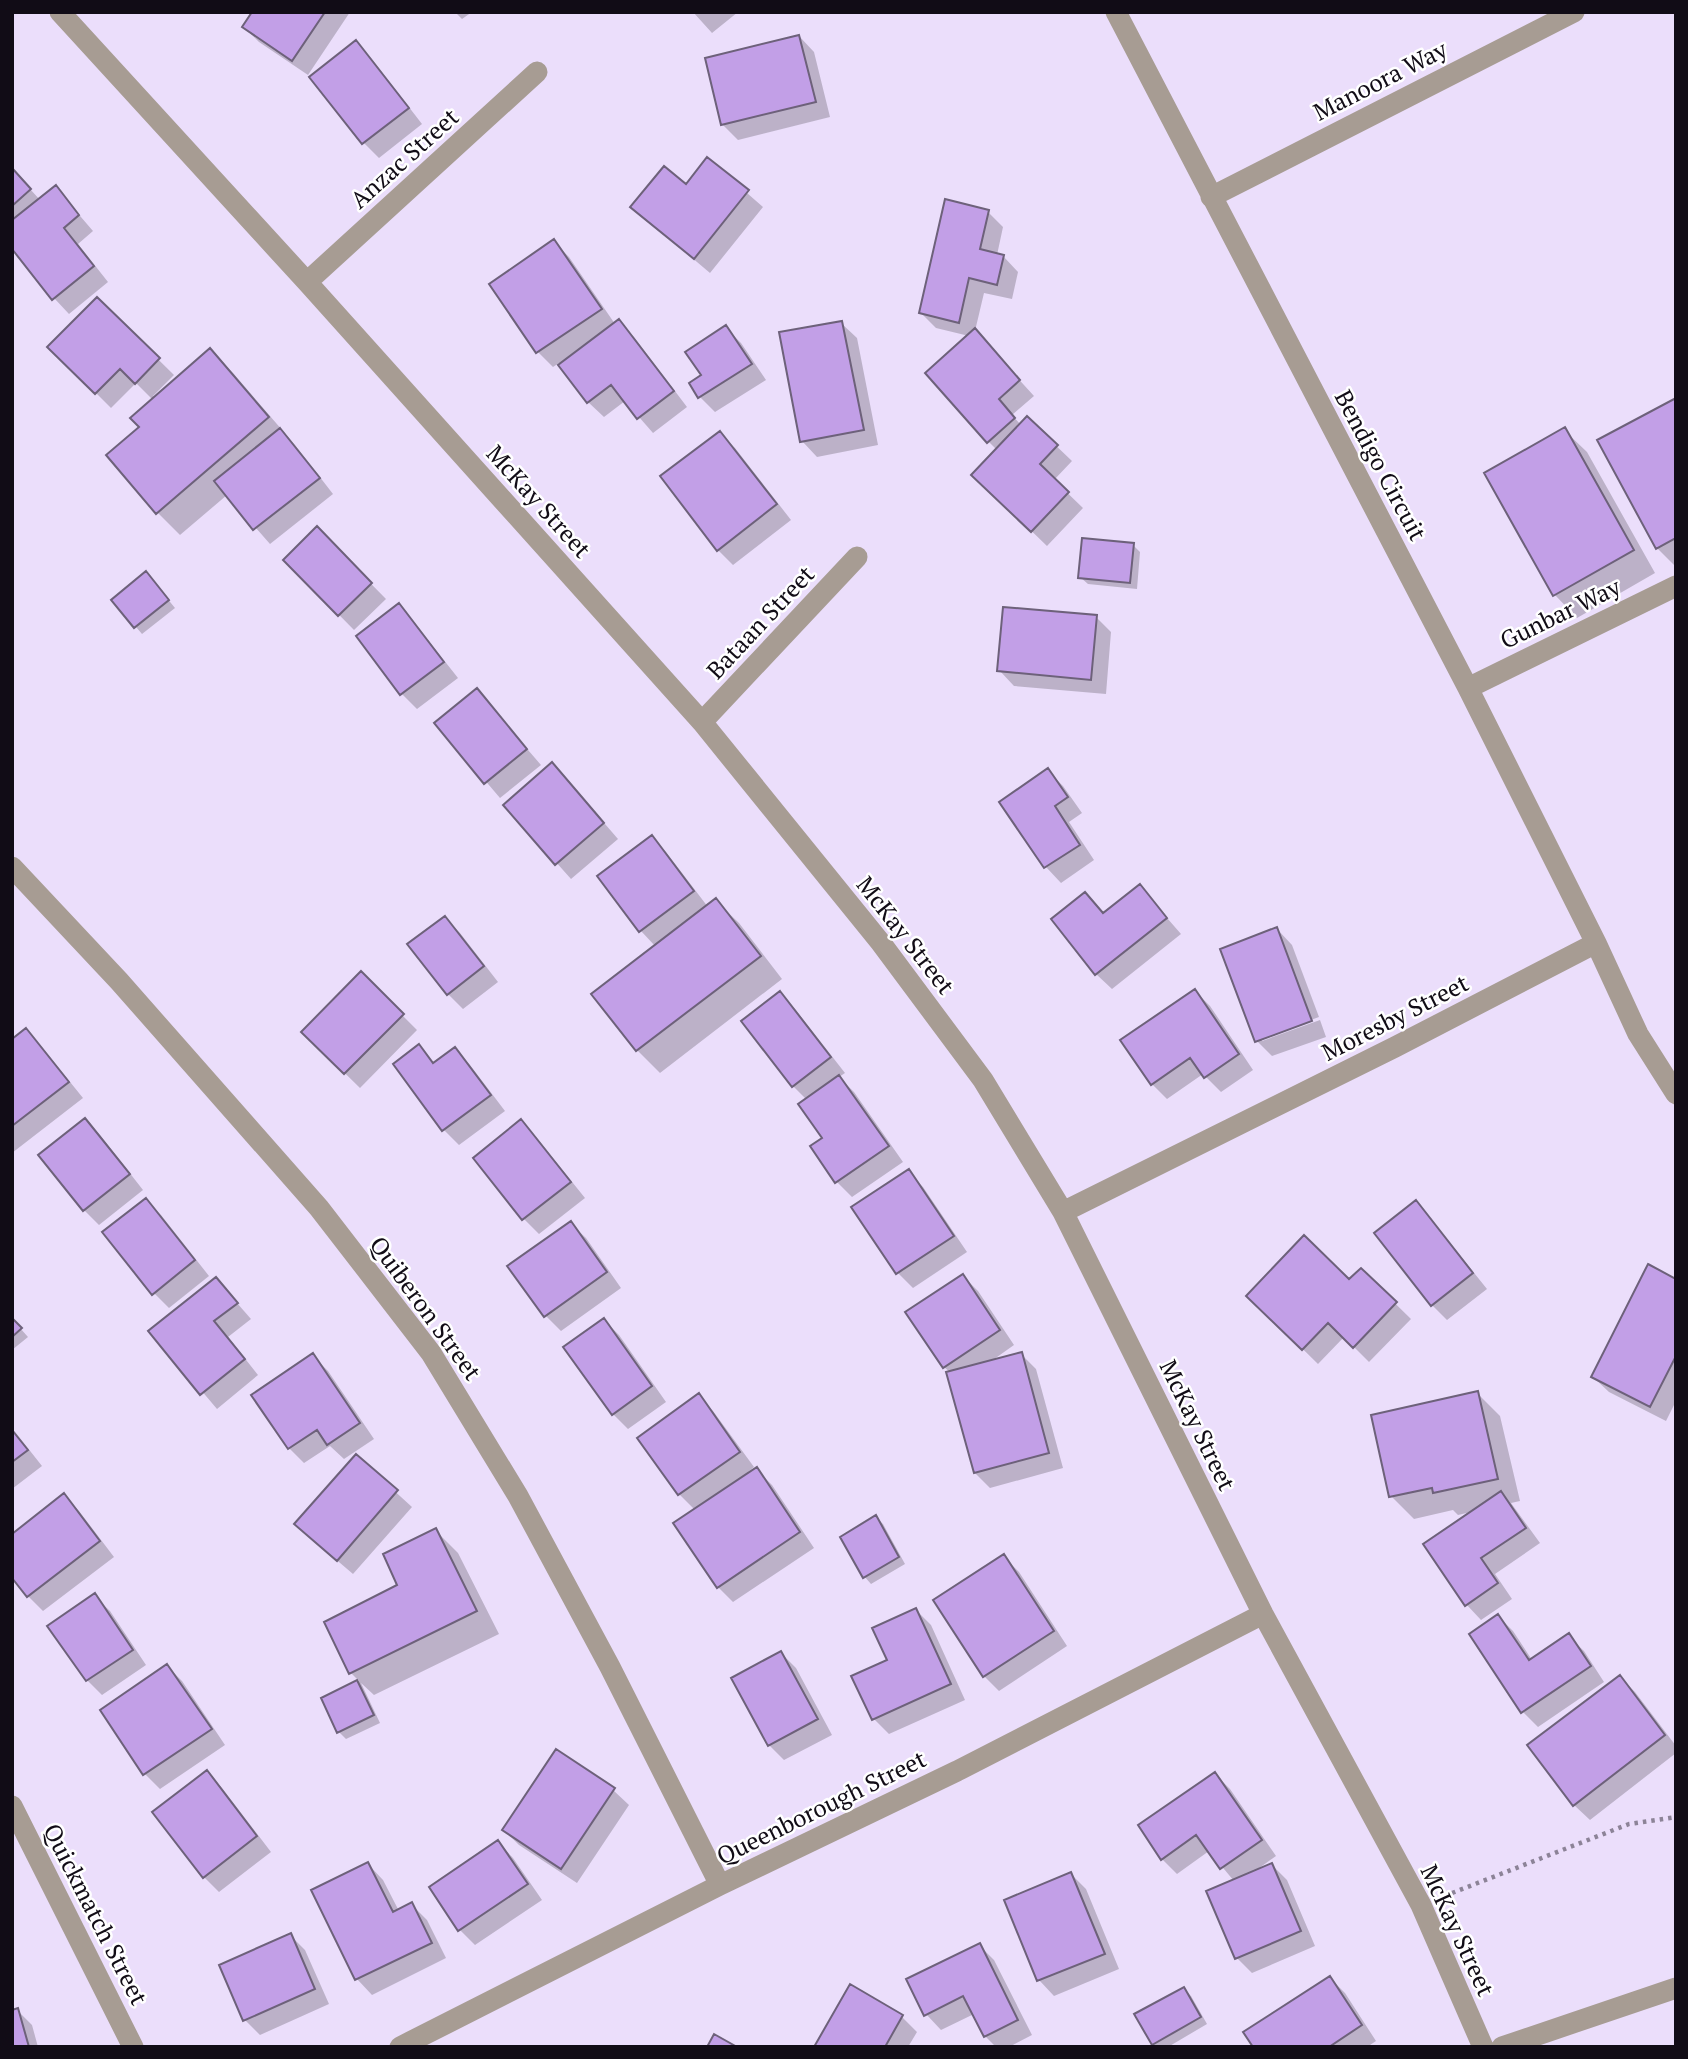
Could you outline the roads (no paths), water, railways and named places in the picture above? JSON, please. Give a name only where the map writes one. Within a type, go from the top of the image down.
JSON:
[{"type":"street","name":"McKay Street","points":[[60,12],[307,282],[702,722],[881,943],[983,1080],[1063,1212],[1263,1614],[1421,1905],[1483,2047]]},
{"type":"street","name":"Bendigo Circuit","points":[[1116,12],[1468,688],[1596,943]]},
{"type":"street","name":"Manoora Way","points":[[1211,197],[1574,12]]},
{"type":"street","name":"Anzac Street","points":[[307,282],[537,72]]},
{"type":"street","name":"Bataan Street","points":[[702,722],[857,557]]},
{"type":"street","name":"Gunbar Way","points":[[1468,688],[1676,586]]},
{"type":"street","name":"Quiberon Street","points":[[12,867],[119,981],[319,1208],[431,1353],[531,1521],[610,1667],[720,1885]]},
{"type":"street","points":[[1596,943],[1638,1034],[1676,1094]]},
{"type":"street","name":"Moresby Street","points":[[1063,1212],[1407,1041],[1596,943]]},
{"type":"street","name":"Queenborough Street","points":[[400,2047],[720,1885],[957,1771],[1263,1614]]},
{"type":"street","name":"Quickmatch Street","points":[[12,1805],[133,2047]]},
{"type":"street","points":[[1502,2047],[1676,1988]]}]
